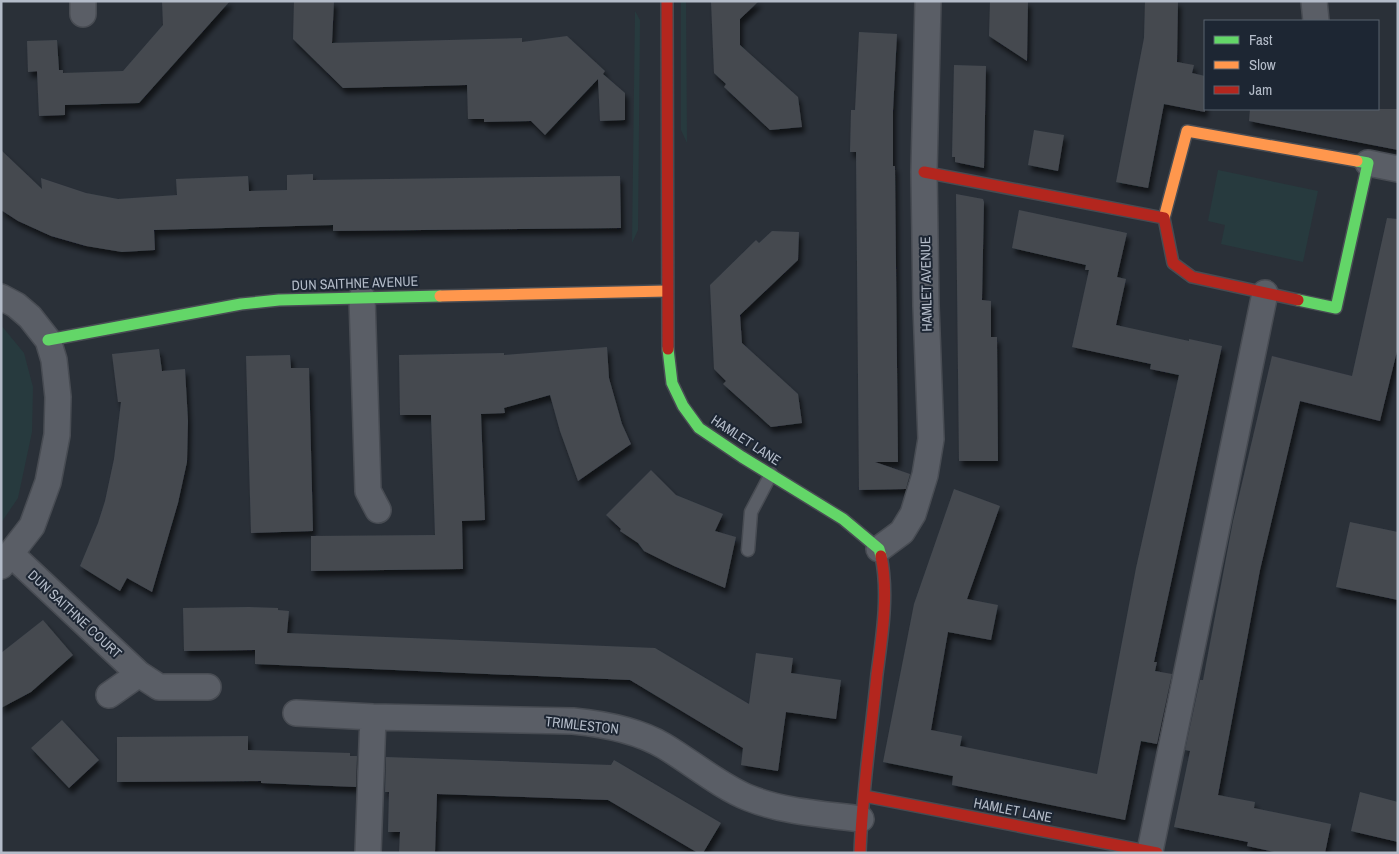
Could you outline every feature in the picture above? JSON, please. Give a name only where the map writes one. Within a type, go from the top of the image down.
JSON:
[{"type":"street","name":"HAMLET LANE","points":[[667,1],[667,291],[668,347],[672,383],[683,406],[699,428],[843,519],[879,548]]},
{"type":"street","name":"HAMLET AVENUE","points":[[879,548],[902,532],[913,514],[925,475],[931,439],[926,306],[924,172],[928,1]]},
{"type":"street","points":[[1314,1],[1316,20]]},
{"type":"street","points":[[1368,164],[1336,308],[1192,277],[1173,262],[1164,218],[1187,131],[1398,169]]},
{"type":"street","points":[[924,172],[1164,218]]},
{"type":"street","name":"DUN SAITHNE AVENUE","points":[[48,340],[241,304],[279,300],[667,291]]},
{"type":"street","points":[[1153,852],[1265,293]]},
{"type":"street","points":[[1,297],[16,305],[30,317],[48,340],[54,360],[58,396],[57,435],[48,482],[32,526],[6,560]]},
{"type":"street","points":[[362,297],[368,491],[378,510]]},
{"type":"street","points":[[860,853],[862,807],[883,625],[884,571],[879,548]]},
{"type":"street","name":"DUN SAITHNE COURT","points":[[6,560],[139,674],[159,687],[208,687]]},
{"type":"street","points":[[109,695],[139,674]]},
{"type":"street","name":"TRIMLESTON","points":[[296,713],[373,717],[573,721],[600,724],[626,730],[662,745],[748,798],[777,806],[862,807]]},
{"type":"street","points":[[368,853],[373,717]]},
{"type":"street","name":"HAMLET LANE","points":[[862,807],[1153,852]]},
{"type":"lane","points":[[748,550],[751,512],[771,474]]},
{"type":"green space","points":[[681,1],[686,1],[687,143],[681,130]]},
{"type":"green space","points":[[635,11],[640,20],[638,230],[632,243]]},
{"type":"green space","points":[[1218,170],[1318,191],[1303,262],[1221,244],[1225,225],[1208,221]]},
{"type":"green space","points":[[1,325],[24,353],[33,387],[32,432],[18,498],[1,523]]},
{"type":"building","points":[[162,1],[230,1],[139,103],[65,105],[65,115],[39,116],[37,71],[28,72],[27,41],[57,40],[59,70],[63,70],[63,73],[123,71],[163,25]]},
{"type":"building","points":[[294,1],[334,1],[332,43],[522,38],[522,42],[567,36],[605,71],[603,74],[625,93],[625,120],[600,121],[598,79],[545,135],[531,121],[484,122],[484,119],[468,119],[467,85],[343,88],[293,39]]},
{"type":"building","points":[[711,1],[759,1],[740,19],[740,45],[798,97],[802,127],[770,130],[724,87],[726,84],[714,73]]},
{"type":"building","points":[[990,1],[1028,1],[1027,61],[989,36]]},
{"type":"building","points":[[1145,1],[1178,1],[1177,62],[1194,65],[1192,73],[1204,76],[1205,110],[1205,112],[1164,104],[1148,188],[1116,182],[1144,38]]},
{"type":"building","points":[[859,32],[897,34],[893,111],[893,166],[895,166],[898,462],[875,462],[910,474],[906,489],[859,490],[856,152],[850,152],[851,110],[855,110]]},
{"type":"building","points":[[954,65],[986,66],[984,168],[955,162],[955,157],[952,157]]},
{"type":"building","points":[[1398,109],[1398,150],[1249,121],[1250,110]]},
{"type":"building","points":[[1034,130],[1064,135],[1058,171],[1028,165]]},
{"type":"building","points":[[1,150],[42,189],[41,178],[86,193],[118,199],[177,195],[176,179],[248,176],[249,191],[287,190],[287,175],[313,174],[313,180],[620,176],[621,228],[333,231],[333,225],[154,230],[155,250],[122,252],[86,246],[51,236],[18,221],[1,210]]},
{"type":"building","points":[[956,194],[983,199],[984,202],[982,300],[991,301],[991,337],[997,337],[998,461],[959,461]]},
{"type":"building","points":[[1019,210],[1127,233],[1117,277],[1126,279],[1116,325],[1189,341],[1189,339],[1222,346],[1154,662],[1157,662],[1155,671],[1172,674],[1157,744],[1141,741],[1125,820],[952,785],[953,776],[883,762],[914,604],[954,489],[1000,506],[967,599],[998,605],[991,640],[948,632],[931,730],[962,736],[960,746],[1097,774],[1136,568],[1179,375],[1150,369],[1151,364],[1072,347],[1089,270],[1085,270],[1086,265],[1012,248]]},
{"type":"building","points":[[1387,218],[1398,219],[1398,347],[1380,421],[1300,401],[1260,570],[1218,795],[1255,802],[1254,808],[1331,824],[1325,853],[1279,853],[1247,846],[1248,842],[1174,827],[1190,751],[1185,750],[1200,680],[1203,680],[1233,521],[1272,356],[1352,376]]},
{"type":"building","points":[[772,231],[799,232],[798,260],[740,315],[742,343],[798,394],[802,423],[771,427],[723,384],[726,381],[714,369],[710,285],[756,240],[759,243]]},
{"type":"building","points":[[607,347],[609,378],[622,424],[631,444],[578,481],[560,431],[550,395],[504,408],[505,413],[481,414],[485,520],[462,521],[463,569],[311,571],[311,536],[435,535],[431,415],[400,415],[399,355],[504,353],[504,355]]},
{"type":"building","points":[[159,349],[162,371],[185,369],[188,421],[187,462],[178,503],[152,592],[127,578],[120,591],[80,566],[105,501],[114,459],[121,402],[118,402],[112,354]]},
{"type":"building","points":[[290,355],[291,368],[309,368],[313,531],[251,533],[246,356]]},
{"type":"building","points":[[651,470],[676,495],[723,514],[715,531],[736,537],[725,588],[644,551],[638,543],[620,531],[621,529],[606,515]]},
{"type":"building","points":[[1350,522],[1398,532],[1398,600],[1336,587]]},
{"type":"building","points":[[183,608],[278,608],[278,610],[289,611],[287,633],[655,648],[749,704],[756,653],[793,658],[791,673],[841,680],[836,719],[786,712],[778,771],[741,765],[743,748],[630,680],[255,664],[255,650],[184,651]]},
{"type":"building","points":[[43,620],[73,655],[31,692],[1,708],[1,653]]},
{"type":"building","points":[[62,720],[99,760],[69,788],[31,748]]},
{"type":"building","points":[[248,736],[248,750],[350,753],[350,756],[357,756],[356,787],[261,783],[261,781],[117,782],[117,737]]},
{"type":"building","points":[[386,757],[611,765],[614,760],[721,823],[703,853],[698,853],[608,800],[437,794],[435,853],[399,853],[400,832],[388,832],[389,792],[385,792]]},
{"type":"building","points":[[1360,792],[1398,802],[1398,842],[1351,831]]},
{"type":"traffic: fast","points":[[1298,300],[1336,308],[1368,163],[1357,161]]},
{"type":"traffic: fast","points":[[48,340],[241,304],[279,300],[440,296]]},
{"type":"traffic: fast","points":[[668,349],[672,383],[683,406],[699,428],[742,457],[843,519],[879,549],[881,556]]},
{"type":"traffic: slow","points":[[1164,218],[1187,131],[1357,161]]},
{"type":"traffic: slow","points":[[440,296],[667,291]]},
{"type":"traffic: jam","points":[[667,1],[668,349]]},
{"type":"traffic: jam","points":[[924,172],[1164,218],[1173,263],[1192,277],[1298,300]]},
{"type":"traffic: jam","points":[[860,853],[865,786],[883,630],[885,600],[881,556]]},
{"type":"traffic: jam","points":[[864,796],[1157,853]]}]
